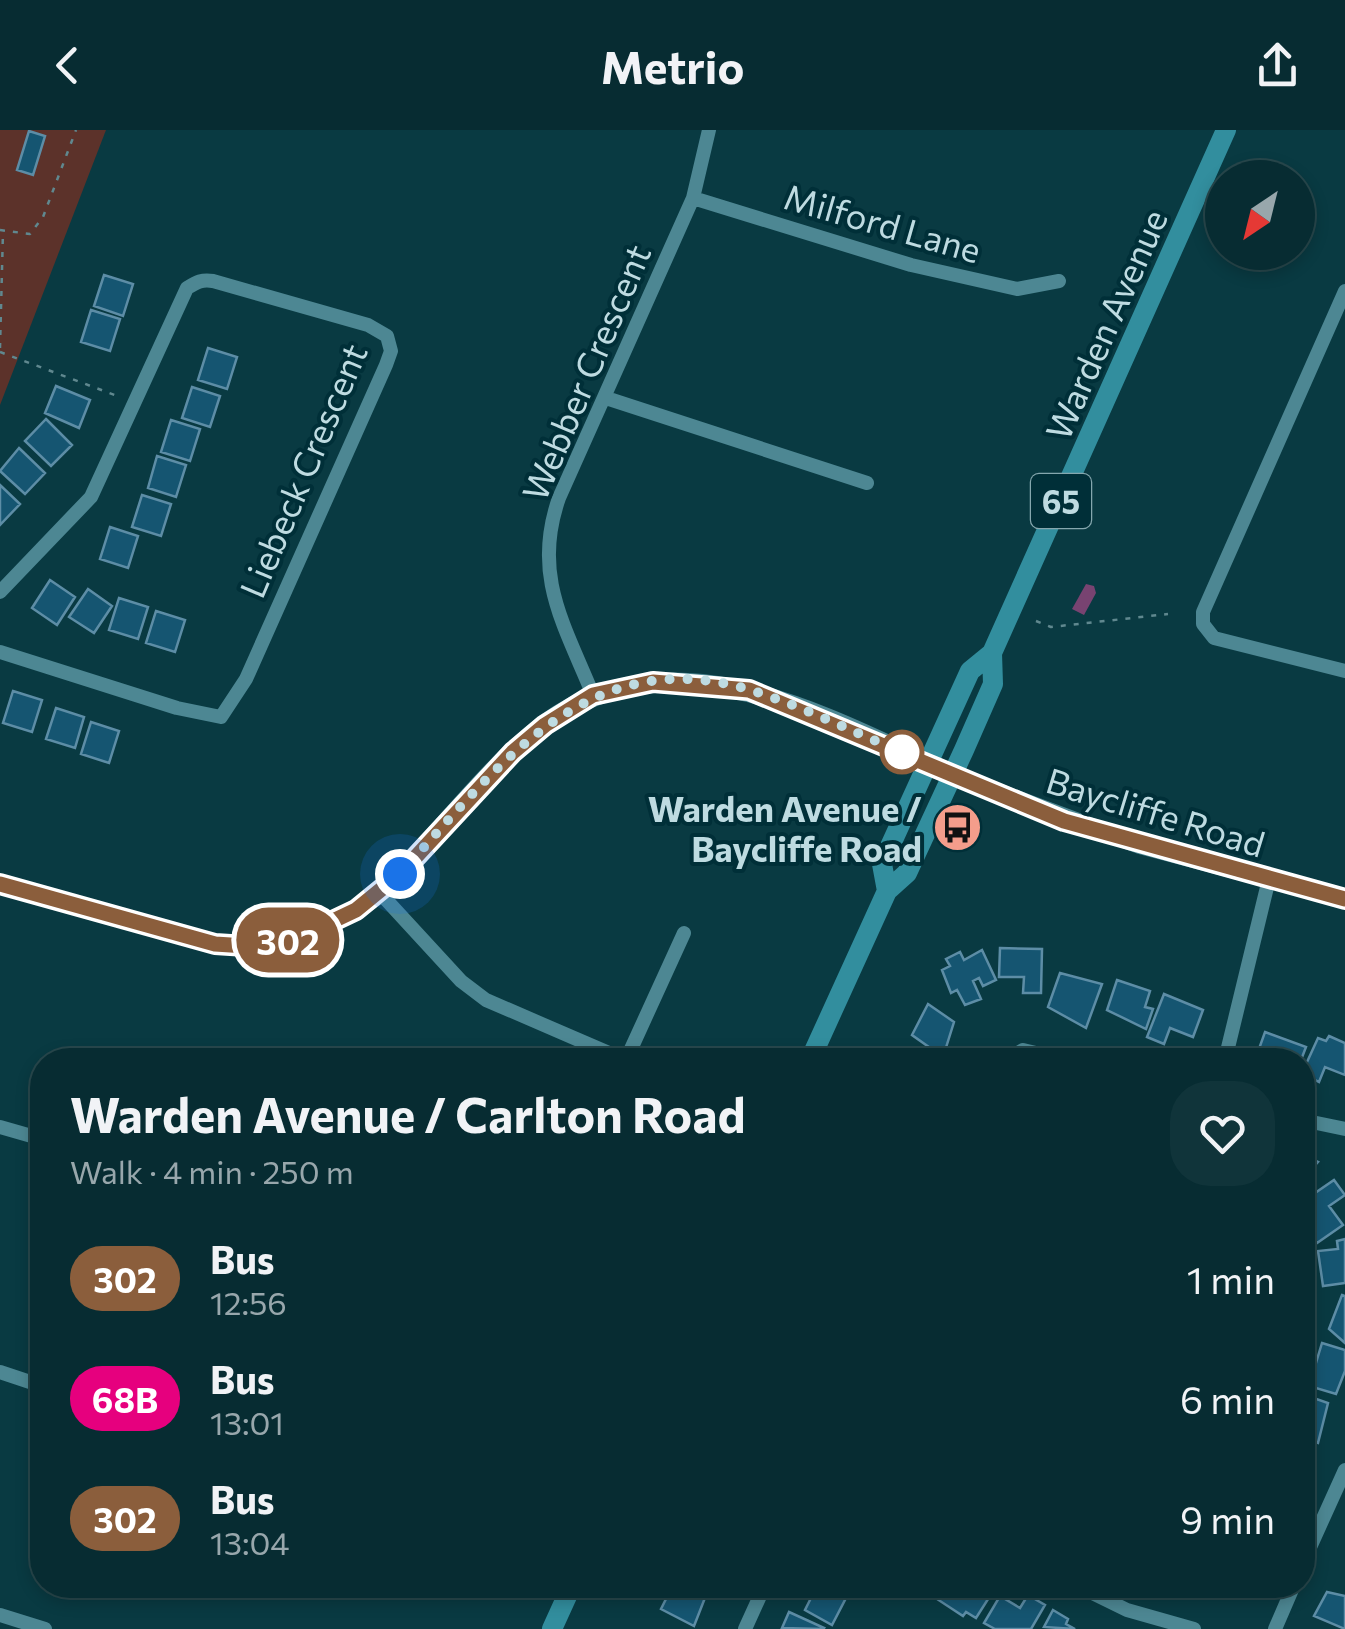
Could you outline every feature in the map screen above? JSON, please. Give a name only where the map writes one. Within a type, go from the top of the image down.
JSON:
[{"type":"main road","name":"Warden Avenue","points":[[815,1048],[887,891],[907,874],[993,684],[992,653],[1226,130]]},
{"type":"main road","name":"Warden Avenue","points":[[887,891],[882,864],[970,671],[992,653]]},
{"type":"main road","points":[[0,884],[192,939],[246,946],[316,932],[380,893],[513,752],[545,725],[593,695],[653,682],[726,684],[822,717],[952,775]]},
{"type":"main road","points":[[552,1629],[566,1598]]},
{"type":"street","name":"Webber Crescent","points":[[593,695],[546,565],[553,514],[692,198],[709,130]]},
{"type":"street","name":"Milford Lane","points":[[692,198],[911,265],[1018,290],[1059,281]]},
{"type":"street","name":"Liebeck Crescent","points":[[0,592],[64,530],[91,497],[187,288],[203,279],[368,325],[386,336],[390,344],[386,365],[262,646],[221,717],[177,708],[0,652]]},
{"type":"street","points":[[1345,291],[1203,612],[1204,624],[1214,638],[1345,671]]},
{"type":"street","points":[[606,398],[868,482]]},
{"type":"street","name":"Baycliffe Road","points":[[952,775],[1064,821],[1345,899]]},
{"type":"street","points":[[1228,1048],[1268,880]]},
{"type":"street","points":[[380,893],[462,982],[486,1000],[598,1048]]},
{"type":"street","points":[[631,1048],[684,933]]},
{"type":"street","points":[[1315,1123],[1345,1129]]},
{"type":"street","points":[[0,1127],[30,1136]]},
{"type":"street","points":[[0,1372],[30,1382]]},
{"type":"street","points":[[1315,1536],[1345,1470]]},
{"type":"street","points":[[745,1629],[759,1598]]},
{"type":"street","points":[[1100,1598],[1114,1606],[1194,1629]]},
{"type":"street","points":[[1275,1629],[1288,1598]]},
{"type":"street","points":[[0,1615],[44,1629]]},
{"type":"path","points":[[76,130],[44,217],[30,234],[2,230],[0,350],[134,402]]},
{"type":"path","points":[[1036,621],[1051,627],[1168,614]]},
{"type":"shaded area","points":[[0,130],[106,130],[0,405]]},
{"type":"shaded area","points":[[1086,584],[1094,586],[1096,593],[1084,615],[1072,609]]},
{"type":"building","points":[[29,131],[45,136],[33,175],[17,170]]},
{"type":"building","points":[[104,275],[133,284],[123,316],[94,306]]},
{"type":"building","points":[[91,310],[120,319],[110,351],[81,342]]},
{"type":"building","points":[[208,348],[237,357],[227,389],[198,380]]},
{"type":"building","points":[[56,386],[90,400],[79,428],[45,413]]},
{"type":"building","points":[[192,387],[220,396],[210,427],[182,418]]},
{"type":"building","points":[[46,419],[72,445],[51,466],[25,441]]},
{"type":"building","points":[[171,420],[200,429],[190,461],[161,452]]},
{"type":"building","points":[[19,448],[45,473],[25,494],[0,471]]},
{"type":"building","points":[[157,456],[186,465],[176,497],[148,488]]},
{"type":"building","points":[[0,485],[20,504],[0,525]]},
{"type":"building","points":[[142,495],[171,504],[161,536],[132,527]]},
{"type":"building","points":[[110,527],[138,536],[128,568],[100,559]]},
{"type":"building","points":[[50,580],[75,597],[57,625],[32,608]]},
{"type":"building","points":[[88,589],[112,606],[94,633],[69,617]]},
{"type":"building","points":[[119,598],[148,607],[138,639],[109,630]]},
{"type":"building","points":[[156,611],[185,620],[175,652],[146,643]]},
{"type":"building","points":[[13,691],[42,700],[32,732],[3,723]]},
{"type":"building","points":[[56,708],[84,717],[75,748],[46,739]]},
{"type":"building","points":[[91,722],[119,731],[109,763],[81,754]]},
{"type":"building","points":[[1000,948],[1042,949],[1041,993],[1023,993],[1024,977],[999,977]]},
{"type":"building","points":[[982,950],[996,980],[983,986],[979,978],[973,981],[981,999],[965,1005],[957,990],[951,993],[942,970],[950,966],[946,959],[960,952],[964,960]]},
{"type":"building","points":[[1060,973],[1102,984],[1086,1028],[1048,1007]]},
{"type":"building","points":[[1117,980],[1150,991],[1145,1007],[1153,1009],[1146,1029],[1107,1010]]},
{"type":"building","points":[[1164,994],[1203,1010],[1193,1037],[1170,1028],[1164,1044],[1147,1037]]},
{"type":"building","points":[[928,1004],[954,1022],[946,1048],[930,1048],[912,1035]]},
{"type":"building","points":[[1265,1032],[1306,1047],[1306,1048],[1259,1048]]},
{"type":"building","points":[[1329,1036],[1345,1043],[1345,1075],[1325,1067],[1319,1082],[1315,1080],[1313,1048],[1318,1038],[1326,1041]]},
{"type":"building","points":[[1334,1180],[1345,1195],[1329,1206],[1343,1225],[1317,1243],[1315,1240],[1315,1193]]},
{"type":"building","points":[[1345,1239],[1345,1283],[1323,1286],[1318,1251],[1338,1249],[1337,1241]]},
{"type":"building","points":[[1342,1295],[1345,1296],[1345,1343],[1329,1329]]},
{"type":"building","points":[[1322,1343],[1345,1350],[1345,1371],[1336,1394],[1315,1388],[1315,1366]]},
{"type":"building","points":[[1315,1398],[1328,1403],[1318,1443],[1315,1442]]},
{"type":"building","points":[[1327,1592],[1345,1596],[1345,1629],[1314,1616]]},
{"type":"building","points":[[666,1598],[705,1598],[694,1626],[661,1609]]},
{"type":"building","points":[[811,1598],[846,1598],[832,1625],[805,1610]]},
{"type":"building","points":[[989,1598],[976,1618],[966,1612],[963,1616],[937,1599]]},
{"type":"building","points":[[999,1598],[1020,1608],[1026,1598],[1045,1605],[1031,1629],[995,1629],[984,1623]]},
{"type":"building","points":[[1053,1610],[1068,1619],[1066,1624],[1075,1629],[1044,1627]]},
{"type":"building","points":[[789,1612],[824,1628],[782,1628]]},
{"type":"bus line","name":"302","points":[[0,884],[215,944],[246,946],[297,938],[316,932],[380,893],[513,752],[568,709],[593,695],[653,682],[680,682],[726,684],[749,690],[822,717],[975,787],[1064,821],[1140,846],[1345,899]]},
{"type":"place","name":"Warden Avenue / Baycliffe Road","points":[[957,827]]},
{"type":"route","points":[[400,874],[513,752],[545,725],[593,695],[653,682],[726,684],[822,717],[902,752]]}]
